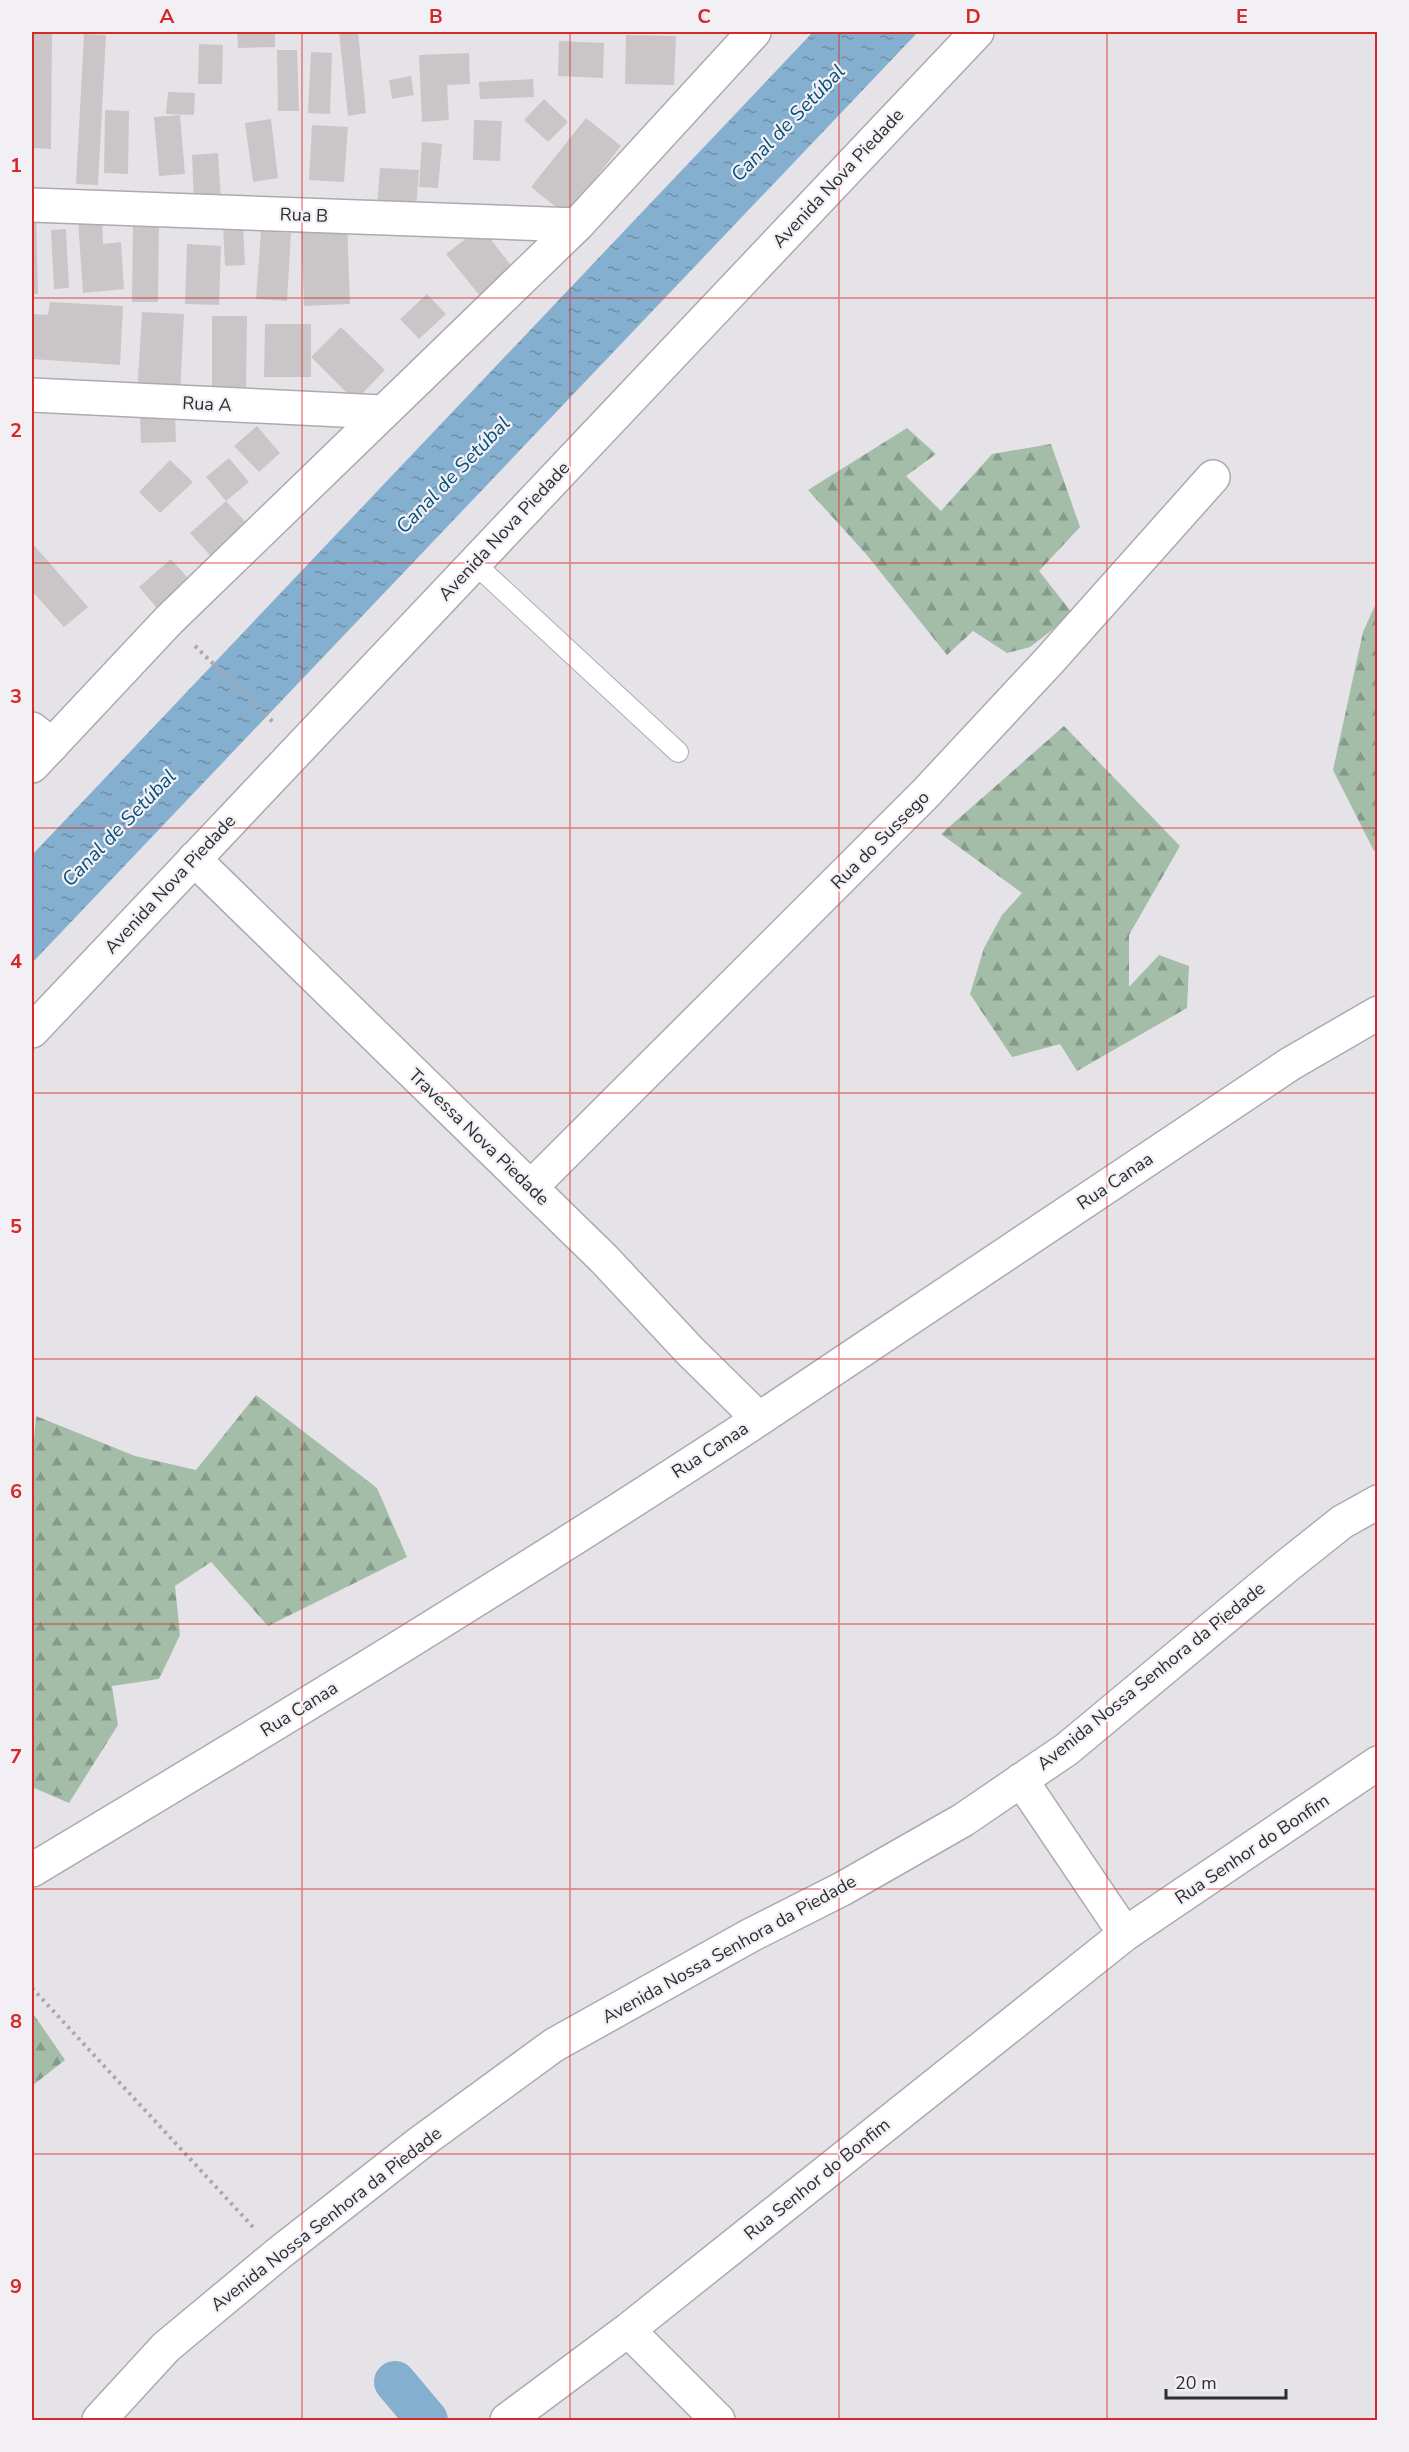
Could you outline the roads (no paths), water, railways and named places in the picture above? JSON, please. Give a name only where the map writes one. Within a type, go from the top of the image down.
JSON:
[{"type":"street","points":[[38,747],[578,225],[754,32]]},
{"type":"street","name":"Avenida Nova Piedade","points":[[32,1031],[977,32]]},
{"type":"street","name":"Rua B","points":[[32,205],[578,225]]},
{"type":"street","name":"Rua A","points":[[32,395],[382,412]]},
{"type":"street","name":"Rua do Sussego","points":[[531,1187],[925,794],[1049,661],[1213,477]]},
{"type":"street","name":"Travessa Nova Piedade","points":[[194,859],[604,1259],[690,1351],[759,1419]]},
{"type":"street","name":"Rua Canaa","points":[[32,1870],[225,1755],[545,1557],[759,1419],[1290,1064],[1377,1013]]},
{"type":"street","name":"Avenida Nossa Senhora da Piedade","points":[[99,2421],[166,2347],[278,2254],[421,2142],[554,2045],[963,1820],[1066,1749],[1342,1522],[1377,1502]]},
{"type":"street","name":"Rua Senhor do Bonfim","points":[[507,2421],[628,2330],[1125,1934],[1377,1763]]},
{"type":"street","points":[[1021,1780],[1125,1934]]},
{"type":"street","points":[[628,2330],[718,2421]]},
{"type":"lane","points":[[474,563],[678,752]]},
{"type":"water","name":"Canal de Setúbal","points":[[813,32],[918,32],[32,963],[32,855]]},
{"type":"waterway","points":[[395,2382],[427,2420]]}]
